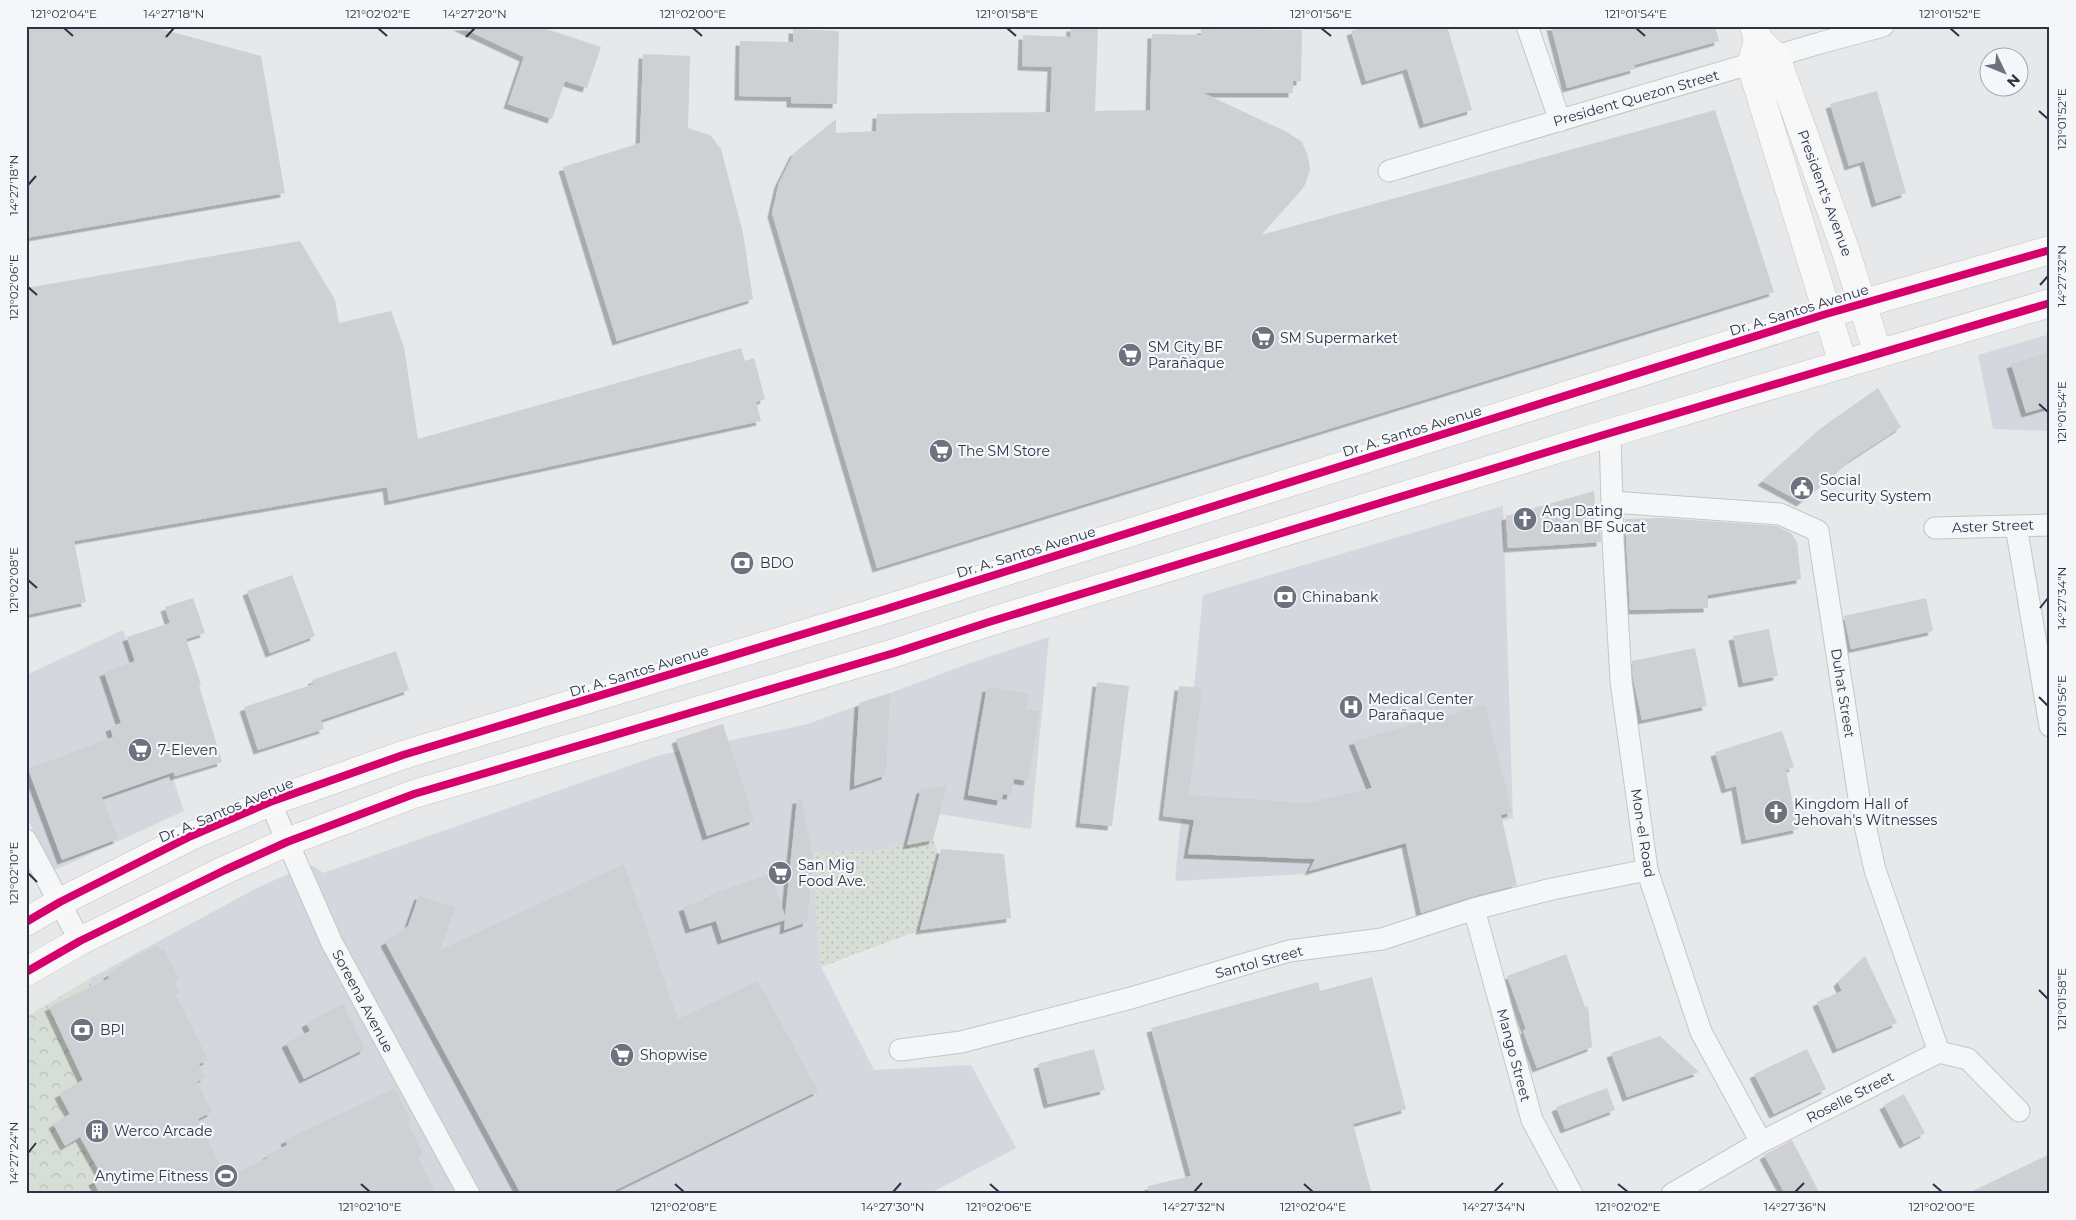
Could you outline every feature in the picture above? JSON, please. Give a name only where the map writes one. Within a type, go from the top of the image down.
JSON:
[{"type":"main road","name":"President's Avenue","points":[[1760,47],[1863,303],[1878,354]]},
{"type":"main road","points":[[1760,47],[1826,314],[1843,364]]},
{"type":"main road","name":"Dr. A. Santos Avenue","points":[[26,922],[60,902],[191,836],[270,802],[403,755],[883,610],[1826,314],[2050,250]]},
{"type":"main road","points":[[26,972],[80,941],[216,874],[287,842],[414,794],[894,653],[1610,433],[2050,303]]},
{"type":"street","points":[[1527,26],[1560,121]]},
{"type":"street","name":"President Quezon Street","points":[[1389,171],[1560,121],[1760,47],[1883,26]]},
{"type":"street","name":"Mon-el Road","points":[[1610,433],[1621,681],[1647,870],[1701,1032],[1762,1142]]},
{"type":"street","name":"Duhat Street","points":[[1612,502],[1780,514],[1818,531],[1859,798],[1873,861],[1939,1052]]},
{"type":"street","name":"Aster Street","points":[[1936,528],[2050,524]]},
{"type":"street","points":[[2016,526],[2050,726]]},
{"type":"street","name":"Soreena Avenue","points":[[270,802],[334,948],[469,1194]]},
{"type":"street","points":[[26,840],[80,941]]},
{"type":"street","name":"Santol Street","points":[[900,1050],[961,1042],[1131,998],[1289,951],[1382,939],[1474,909],[1552,889],[1647,870]]},
{"type":"street","name":"Mango Street","points":[[1474,909],[1532,1120],[1572,1194]]},
{"type":"street","points":[[1939,1052],[1968,1059],[2019,1111]]},
{"type":"street","name":"Roselle Street","points":[[1672,1194],[1762,1142],[1939,1052]]},
{"type":"shaded area","points":[[2050,334],[2050,431],[1993,429],[1978,355]]},
{"type":"shaded area","name":"Medical Center Parañaque","points":[[1503,506],[1513,818],[1305,874],[1175,881],[1203,595]]},
{"type":"shaded area","points":[[123,630],[184,811],[51,872],[26,814],[26,675]]},
{"type":"shaded area","points":[[1049,637],[1031,829],[940,814],[933,839],[875,851],[812,853],[821,967],[874,1070],[971,1065],[1016,1148],[929,1194],[169,1194],[181,1183],[89,979],[259,887],[306,866],[314,866],[323,873],[660,755],[808,724],[973,662]]},
{"type":"green space","points":[[933,839],[939,855],[920,930],[821,967],[812,853],[875,851]]},
{"type":"green space","points":[[89,979],[181,1183],[169,1194],[26,1194],[26,1017]]},
{"type":"building","points":[[26,26],[150,26],[261,56],[285,193],[26,238]]},
{"type":"building","points":[[458,26],[537,26],[601,47],[587,88],[565,81],[552,119],[508,104],[524,57]]},
{"type":"building","points":[[1367,26],[1447,26],[1472,110],[1424,124],[1407,69],[1366,81],[1351,31]]},
{"type":"building","points":[[1551,26],[1715,26],[1719,41],[1634,65],[1635,69],[1567,88]]},
{"type":"building","points":[[1071,27],[1098,28],[1095,111],[1150,110],[1152,34],[1201,35],[1201,29],[1302,30],[1301,81],[1293,81],[1293,93],[1203,93],[1287,132],[1302,142],[1308,156],[1310,170],[1304,187],[1261,235],[1715,110],[1774,292],[877,568],[772,213],[779,183],[794,153],[836,119],[836,133],[876,131],[877,114],[1050,112],[1052,67],[1022,66],[1023,35],[1070,37]]},
{"type":"building","points":[[793,29],[839,31],[837,104],[791,103],[791,97],[739,96],[740,41],[793,42]]},
{"type":"building","points":[[643,54],[690,56],[688,128],[710,135],[721,149],[743,233],[753,299],[617,341],[563,167],[640,143]]},
{"type":"building","points":[[1877,91],[1906,193],[1876,203],[1864,161],[1849,166],[1830,104]]},
{"type":"building","points":[[300,241],[335,300],[339,323],[391,311],[404,347],[418,439],[741,348],[745,361],[754,358],[765,399],[756,402],[761,421],[389,501],[387,487],[74,541],[86,602],[26,615],[26,288]]},
{"type":"building","points":[[2050,352],[2050,406],[2026,413],[2011,364]]},
{"type":"building","points":[[1878,388],[1901,427],[1849,461],[1801,502],[1762,481],[1821,428]]},
{"type":"building","points":[[1594,491],[1596,520],[1600,520],[1601,542],[1508,548],[1506,516]]},
{"type":"building","points":[[1662,518],[1777,526],[1791,533],[1797,542],[1801,579],[1708,595],[1708,608],[1630,610],[1625,519]]},
{"type":"building","points":[[292,575],[315,636],[270,653],[247,591]]},
{"type":"building","points":[[193,598],[205,633],[186,639],[201,684],[199,685],[222,762],[175,776],[174,772],[102,797],[118,839],[62,860],[28,769],[113,737],[110,727],[121,723],[104,672],[135,661],[127,637],[170,623],[165,607]]},
{"type":"building","points":[[1926,598],[1933,631],[1851,649],[1844,616]]},
{"type":"building","points":[[1769,629],[1778,676],[1743,683],[1733,636]]},
{"type":"building","points":[[1695,648],[1707,706],[1642,720],[1633,678],[1632,661]]},
{"type":"building","points":[[396,651],[409,690],[321,720],[324,729],[258,750],[244,707],[314,684],[312,680]]},
{"type":"building","points":[[1097,682],[1129,686],[1112,826],[1080,823]]},
{"type":"building","points":[[1179,686],[1202,688],[1189,795],[1307,803],[1372,788],[1353,741],[1485,705],[1512,812],[1501,815],[1517,885],[1421,913],[1406,843],[1309,871],[1315,859],[1188,854],[1194,820],[1163,816]]},
{"type":"building","points":[[987,687],[1029,694],[1026,709],[1040,711],[1028,781],[1014,779],[1011,795],[1003,794],[1001,801],[968,795]]},
{"type":"building","points":[[890,693],[886,775],[854,786],[859,703]]},
{"type":"building","points":[[723,724],[754,820],[707,836],[676,739]]},
{"type":"building","points":[[1782,731],[1794,767],[1786,770],[1798,829],[1746,840],[1736,786],[1726,789],[1715,752]]},
{"type":"building","points":[[947,785],[933,840],[907,845],[921,789]]},
{"type":"building","points":[[797,799],[802,799],[813,859],[807,922],[784,930],[785,920],[722,940],[716,921],[690,929],[683,907],[710,898],[709,895],[771,874],[785,916]]},
{"type":"building","points":[[941,849],[1004,854],[1011,918],[920,930]]},
{"type":"building","name":"Shopwise","points":[[624,864],[678,1019],[758,981],[818,1091],[608,1194],[521,1194],[385,942],[408,926],[419,895],[455,908],[440,950]]},
{"type":"building","points":[[158,945],[160,951],[164,949],[179,979],[175,982],[180,993],[176,995],[208,1060],[199,1064],[205,1077],[197,1082],[212,1112],[198,1119],[220,1165],[240,1171],[268,1158],[267,1155],[287,1145],[285,1140],[395,1088],[411,1122],[408,1124],[423,1154],[418,1157],[436,1194],[100,1194],[93,1181],[102,1176],[80,1137],[65,1146],[53,1124],[70,1114],[59,1094],[83,1080],[49,1007],[109,978],[108,974],[124,966],[123,964],[128,960]]},
{"type":"building","points":[[1566,954],[1585,1007],[1588,1006],[1592,1047],[1537,1068],[1523,1031],[1526,1029],[1507,976]]},
{"type":"building","points":[[1865,956],[1897,1023],[1837,1049],[1817,1002],[1842,991],[1838,982]]},
{"type":"building","points":[[1372,977],[1406,1109],[1353,1124],[1372,1194],[1148,1194],[1148,1186],[1191,1176],[1151,1028],[1318,982],[1320,991]]},
{"type":"building","points":[[343,1004],[365,1049],[304,1079],[286,1043],[310,1031],[306,1023]]},
{"type":"building","points":[[1660,1036],[1699,1072],[1627,1097],[1611,1053]]},
{"type":"building","points":[[1094,1049],[1105,1090],[1048,1104],[1038,1064]]},
{"type":"building","points":[[1807,1049],[1826,1089],[1774,1114],[1754,1074]]},
{"type":"building","points":[[1607,1088],[1615,1110],[1565,1129],[1556,1107]]},
{"type":"building","points":[[1904,1094],[1925,1133],[1904,1144],[1884,1105]]},
{"type":"building","points":[[1792,1140],[1820,1194],[1785,1194],[1764,1155]]},
{"type":"building","points":[[2050,1154],[2050,1194],[1966,1194]]},
{"type":"cycle path","points":[[26,922],[60,902],[191,836],[270,802],[403,755],[883,610],[1826,314],[2050,250]]},
{"type":"cycle path","points":[[26,972],[80,941],[225,870],[287,842],[414,794],[894,653],[989,622],[1610,433],[2050,303]]},
{"type":"place","name":"SM Supermarket","points":[[1263,338]]},
{"type":"place","name":"SM City BF Parañaque","points":[[1130,355]]},
{"type":"place","name":"The SM Store","points":[[941,451]]},
{"type":"place","name":"Social Security System","points":[[1802,488]]},
{"type":"place","name":"Ang Dating Daan BF Sucat","points":[[1525,519]]},
{"type":"place","name":"BDO","points":[[742,563]]},
{"type":"place","name":"Chinabank","points":[[1285,597]]},
{"type":"place","name":"Medical Center Parañaque","points":[[1351,707]]},
{"type":"place","name":"7-Eleven","points":[[140,750]]},
{"type":"place","name":"Kingdom Hall of Jehovah's Witnesses","points":[[1776,812]]},
{"type":"place","name":"San Mig Food Ave.","points":[[780,873]]},
{"type":"place","name":"BPI","points":[[82,1030]]},
{"type":"place","name":"Shopwise","points":[[622,1055]]},
{"type":"place","name":"Werco Arcade","points":[[97,1131]]},
{"type":"place","name":"Anytime Fitness","points":[[226,1176]]}]
